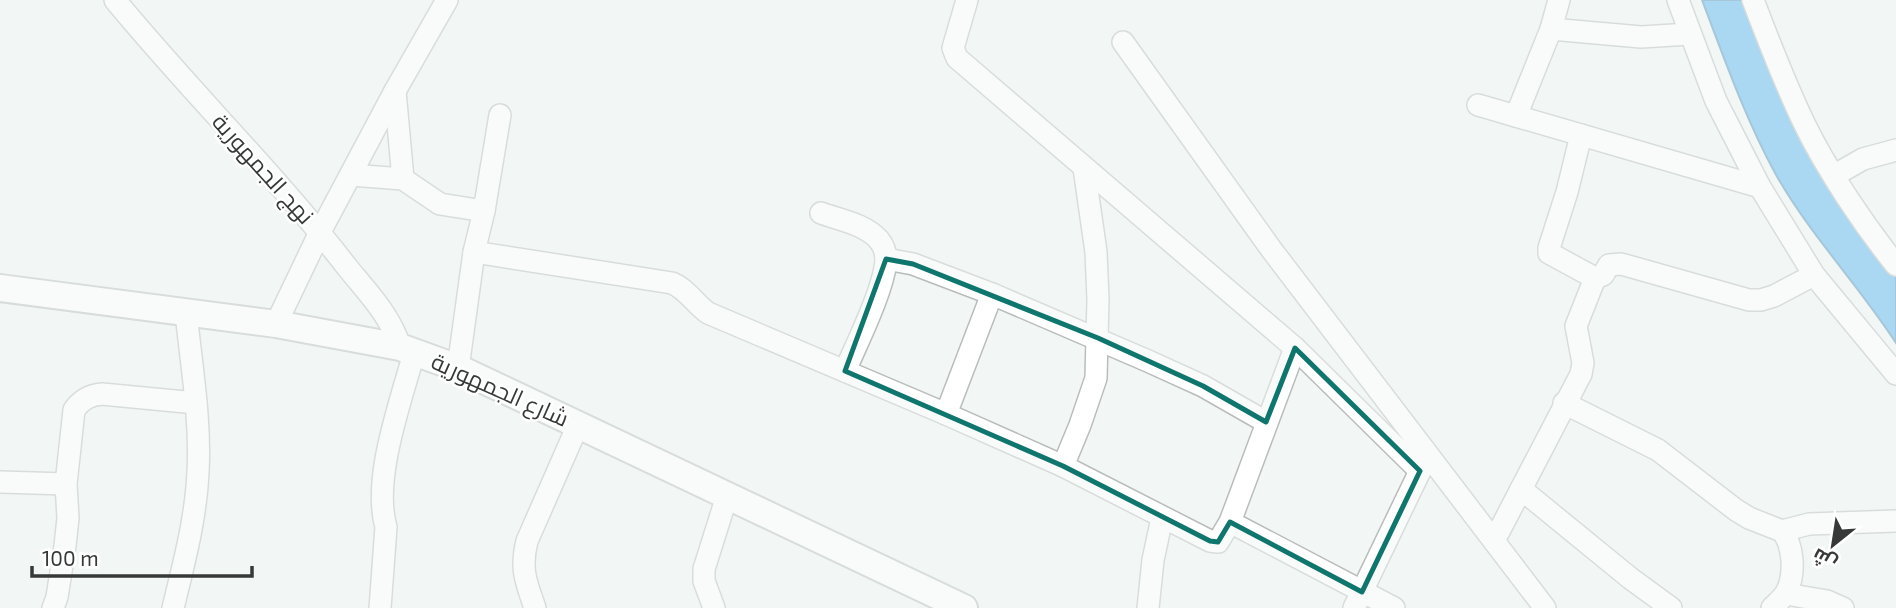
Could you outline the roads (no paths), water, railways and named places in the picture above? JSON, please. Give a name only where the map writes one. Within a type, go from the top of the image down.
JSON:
[{"type":"main road","name":"شارع الجمهورية","points":[[0,288],[276,324],[407,350],[458,368],[964,608]]},
{"type":"street","name":"نهج الجمهورية","points":[[115,0],[159,54],[320,232],[390,323],[407,350]]},
{"type":"street","points":[[276,324],[320,232],[447,0]]},
{"type":"street","points":[[967,0],[953,48],[957,58],[1295,348],[1422,461],[1494,541],[1545,608]]},
{"type":"street","points":[[1516,116],[1551,29],[1559,0]]},
{"type":"street","points":[[1678,0],[1716,101],[1760,187],[1814,275],[1896,374]]},
{"type":"street","points":[[1753,0],[1806,127],[1878,242],[1896,265]]},
{"type":"street","points":[[1551,29],[1641,37],[1690,34]]},
{"type":"street","points":[[1123,42],[1422,461]]},
{"type":"street","points":[[395,91],[403,179]]},
{"type":"street","points":[[1478,104],[1760,187]]},
{"type":"street","points":[[458,368],[474,252],[484,211],[500,115]]},
{"type":"street","points":[[1581,135],[1549,248],[1549,253],[1559,260],[1595,278],[1603,275],[1609,265],[1621,264],[1749,300],[1761,300],[1814,275]]},
{"type":"street","points":[[1835,175],[1864,159],[1896,150]]},
{"type":"street","points":[[1063,466],[1096,378],[1096,252],[1084,167]]},
{"type":"street","points":[[351,175],[403,179],[440,204],[484,211]]},
{"type":"street","points":[[821,213],[865,229],[879,240],[886,259],[882,277],[845,371]]},
{"type":"street","points":[[474,252],[680,286],[708,313],[1063,466],[1162,518],[1210,541],[1218,542],[1230,522],[1295,348]]},
{"type":"street","points":[[886,259],[914,264],[1097,338],[1203,386],[1266,422]]},
{"type":"street","points":[[1494,541],[1583,369],[1576,326],[1595,278]]},
{"type":"street","points":[[946,414],[992,294]]},
{"type":"street","points":[[173,608],[189,542],[198,471],[196,403],[186,312]]},
{"type":"street","points":[[380,608],[386,527],[382,491],[399,408],[407,350]]},
{"type":"street","points":[[53,608],[65,546],[68,518],[66,484],[74,410],[79,402],[92,395],[102,394],[196,403]]},
{"type":"street","points":[[1564,403],[1658,450],[1736,510],[1782,531],[1818,523],[1896,521]]},
{"type":"street","points":[[535,608],[524,578],[523,559],[527,541],[578,425]]},
{"type":"street","points":[[1358,600],[1422,461]]},
{"type":"street","points":[[0,482],[66,484]]},
{"type":"street","points":[[1521,489],[1671,608]]},
{"type":"street","points":[[714,608],[704,581],[704,569],[727,496]]},
{"type":"street","points":[[1148,608],[1153,560],[1162,518]]},
{"type":"street","points":[[1230,522],[1358,600],[1394,608]]},
{"type":"street","points":[[1782,531],[1790,548],[1792,575],[1779,601],[1827,601],[1843,608]]},
{"type":"water","points":[[1702,0],[1746,0],[1896,270],[1896,343],[1803,217],[1775,173],[1745,109]]}]
